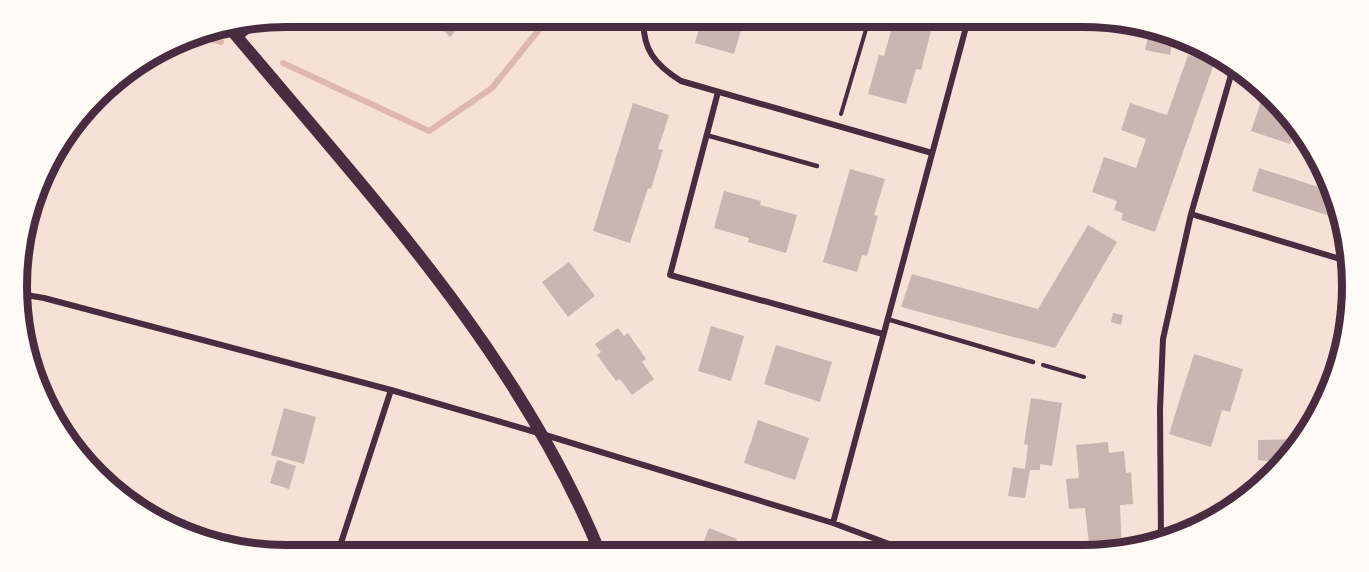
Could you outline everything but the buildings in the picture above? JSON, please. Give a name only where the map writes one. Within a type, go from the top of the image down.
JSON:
[{"type":"main road","points":[[233,32],[377,203],[452,298],[504,373],[542,434],[596,545]]},
{"type":"street","points":[[644,27],[644,39],[652,57],[664,71],[681,81],[932,153]]},
{"type":"street","points":[[833,523],[966,27]]},
{"type":"street","points":[[1161,533],[1163,339],[1191,214],[1231,74]]},
{"type":"street","points":[[718,92],[670,275],[883,334]]},
{"type":"street","points":[[1191,214],[1340,259]]},
{"type":"street","points":[[28,295],[391,390],[833,523],[892,545]]},
{"type":"street","points":[[340,545],[391,390]]},
{"type":"lane","points":[[239,39],[250,29]]},
{"type":"lane","points":[[706,135],[817,165]]},
{"type":"lane","points":[[887,319],[1033,362]]},
{"type":"path","points":[[837,126],[867,27]]},
{"type":"path","points":[[1033,362],[1084,377]]},
{"type":"waterway","points":[[283,63],[429,131],[492,88],[541,27]]},
{"type":"waterway","points":[[210,39],[221,42]]},
{"type":"waterway","points":[[31,333],[35,348]]}]
